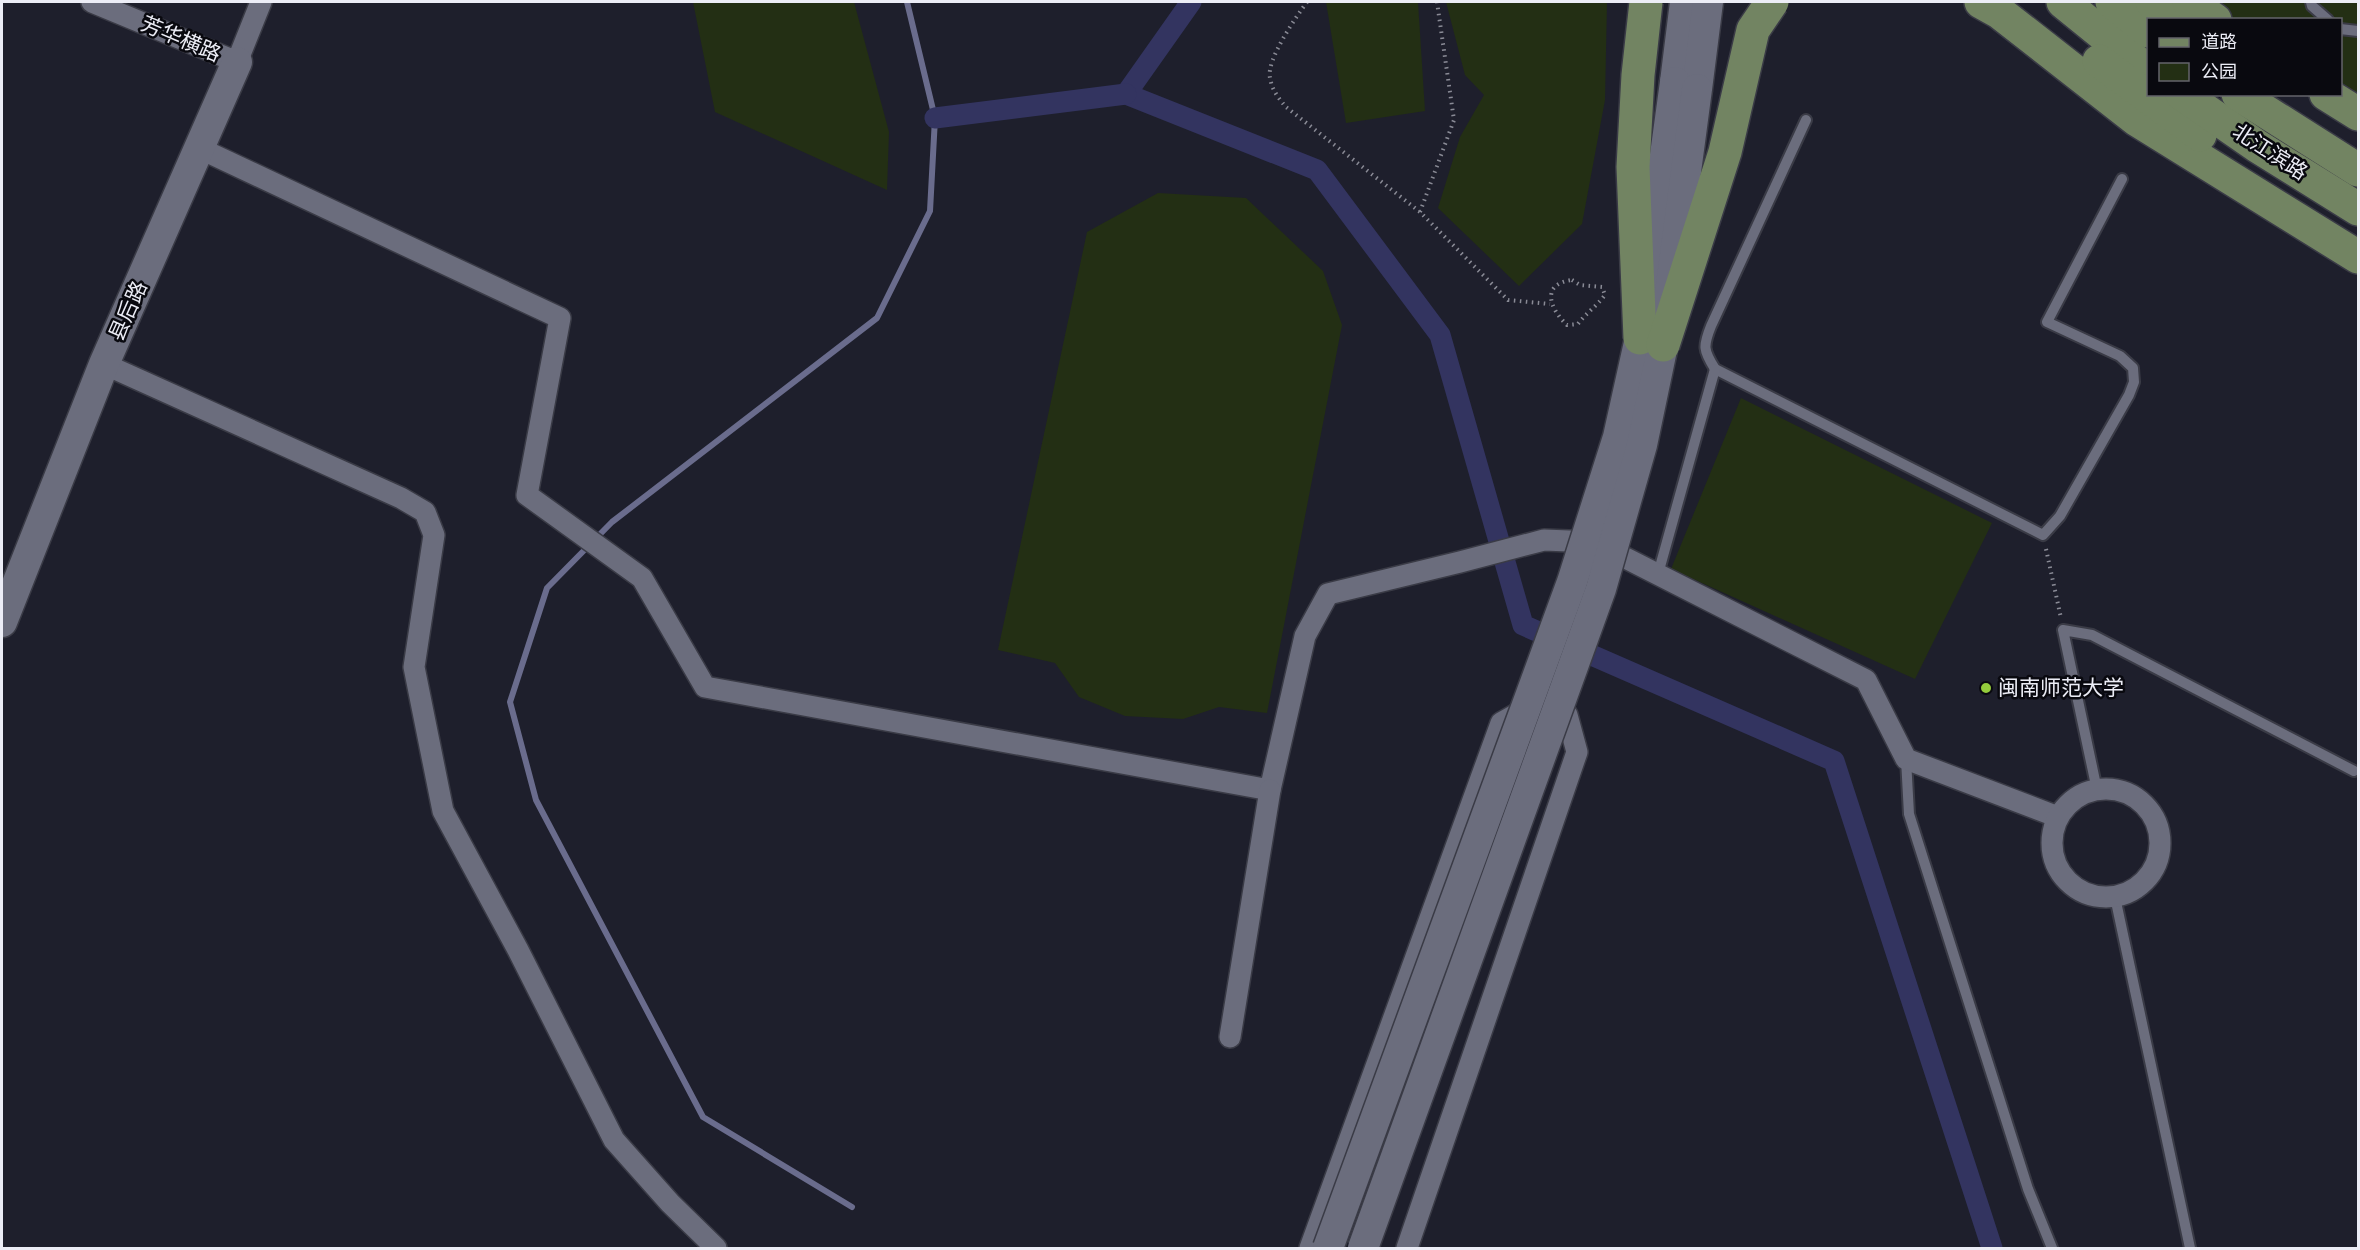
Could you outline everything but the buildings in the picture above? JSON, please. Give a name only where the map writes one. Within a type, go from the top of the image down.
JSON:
[{"type":"main road","points":[[1646,2],[1638,75],[1633,167],[1652,341]]},
{"type":"main road","points":[[1652,341],[1725,152],[1753,30],[1772,2]]},
{"type":"main road","points":[[1981,2],[1999,12],[2137,120],[2358,257]]},
{"type":"main road","points":[[2021,2],[2133,88],[2211,143],[2358,232]]},
{"type":"main road","points":[[2063,2],[2147,70]]},
{"type":"main road","points":[[2112,2],[2147,30]]},
{"type":"main road","points":[[2152,2],[2172,18]]},
{"type":"main road","points":[[2189,2],[2212,18]]},
{"type":"main road","name":"北江滨路","points":[[2185,96],[2257,146],[2358,208]]},
{"type":"main road","name":"北江滨路","points":[[2241,96],[2358,170]]},
{"type":"main road","points":[[2281,96],[2358,146]]},
{"type":"main road","points":[[2329,96],[2358,114]]},
{"type":"street","name":"芳华横路","points":[[92,2],[237,62]]},
{"type":"street","name":"县后路","points":[[2,622],[104,364],[201,149],[261,2]]},
{"type":"street","points":[[1684,2],[1686,86]]},
{"type":"street","points":[[1363,1248],[1601,589],[1642,445],[1652,341],[1686,86],[1708,2]]},
{"type":"street","points":[[201,149],[560,318],[527,495],[642,578],[705,687],[1270,790]]},
{"type":"street","points":[[1328,1248],[1572,582],[1618,437],[1652,341]]},
{"type":"street","points":[[104,364],[401,498],[425,512],[434,535],[414,667],[443,811],[518,950],[614,1140],[670,1203],[717,1248]]},
{"type":"street","points":[[1230,1037],[1270,790],[1305,636],[1328,594],[1544,540],[1594,542],[1866,680],[1906,759],[2058,817]]},
{"type":"street","points":[[1310,1248],[1501,723],[1538,702],[1567,715],[1577,752],[1407,1248]]},
{"type":"street","points":[[2097,790],[2114,790],[2130,795],[2144,805],[2154,818],[2160,834],[2160,851],[2155,868],[2145,882],[2131,892],[2115,897],[2098,897],[2081,891],[2067,881],[2057,867],[2052,851],[2053,834],[2058,817],[2068,804],[2081,795],[2097,790]]},
{"type":"lane","points":[[2311,2],[2312,6],[2326,18]]},
{"type":"lane","points":[[2342,29],[2358,31]]},
{"type":"lane","points":[[1806,120],[1705,342],[1705,353],[1714,369],[2043,535],[2060,516],[2129,395],[2134,382],[2133,368],[2120,356],[2047,322],[2122,179]]},
{"type":"lane","points":[[1658,574],[1714,369]]},
{"type":"lane","points":[[2097,790],[2063,630],[2092,635],[2354,771]]},
{"type":"lane","points":[[1906,759],[1909,814],[2028,1189],[2052,1248]]},
{"type":"lane","points":[[2115,897],[2190,1248]]},
{"type":"path","points":[[1307,2],[1272,60],[1269,77],[1276,94],[1286,107],[1420,212],[1508,300],[1550,304]]},
{"type":"path","points":[[1420,212],[1454,120],[1437,2]]},
{"type":"path","points":[[1572,280],[1580,285],[1602,287],[1605,295],[1578,324],[1567,325],[1556,315],[1550,304],[1552,291],[1561,281],[1572,280]]},
{"type":"path","points":[[2043,535],[2063,630]]},
{"type":"green space","points":[[693,2],[854,2],[889,132],[887,190],[715,112]]},
{"type":"green space","points":[[1326,2],[1418,2],[1425,111],[1346,123]]},
{"type":"green space","points":[[1446,2],[1607,2],[1605,100],[1582,224],[1519,286],[1438,208],[1460,137],[1484,95],[1465,75]]},
{"type":"green space","points":[[2208,2],[2358,2],[2358,103],[2342,93],[2342,18],[2232,18]]},
{"type":"green space","points":[[1158,193],[1246,198],[1323,271],[1342,325],[1267,713],[1219,707],[1183,719],[1125,716],[1079,697],[1055,663],[998,650],[1087,232]]},
{"type":"green space","points":[[1741,398],[1992,523],[1915,679],[1671,569]]},
{"type":"waterway","points":[[852,1207],[703,1117],[536,800],[510,702],[547,588],[612,522],[877,318],[930,211],[935,118],[907,2]]},
{"type":"waterway","points":[[1191,2],[1126,94],[1317,170],[1440,335],[1523,625],[1834,761],[1992,1248]]},
{"type":"waterway","points":[[935,118],[1126,94]]},
{"type":"place","name":"闽南师范大学","points":[[1986,688]]}]
